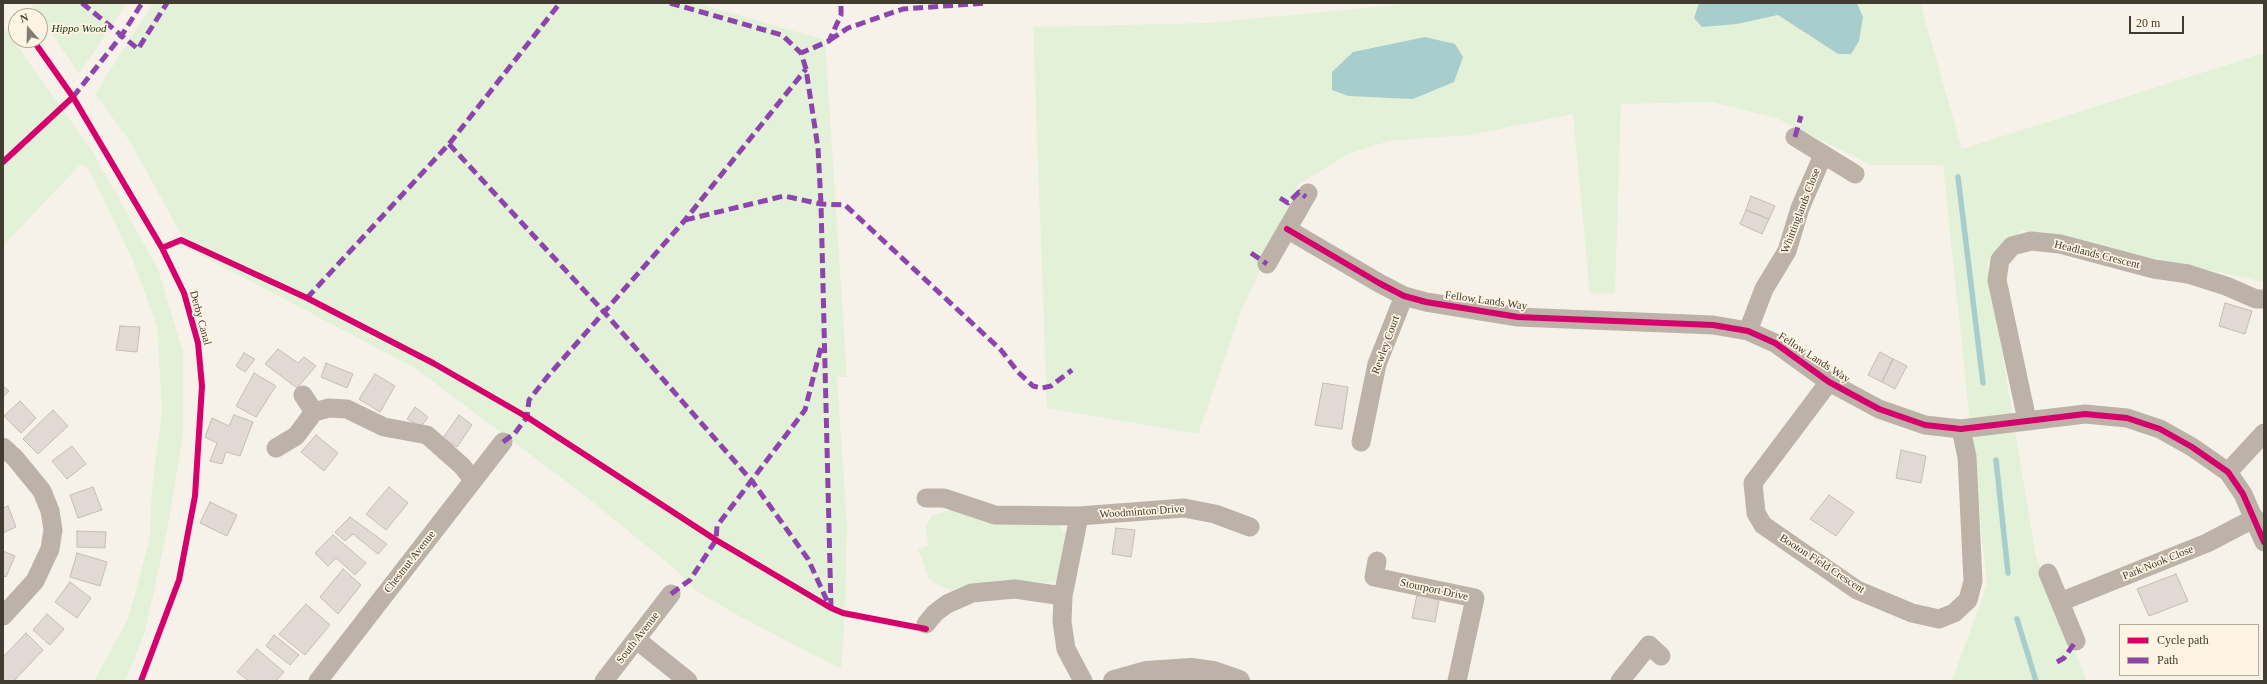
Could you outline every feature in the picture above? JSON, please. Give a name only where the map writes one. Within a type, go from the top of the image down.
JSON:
[{"type":"street","name":"Whittinglands Close","points":[[1795,137],[1855,174]]},
{"type":"street","name":"Whittinglands Close","points":[[1748,331],[1764,290],[1787,251],[1800,208],[1823,155]]},
{"type":"street","points":[[1267,264],[1308,193]]},
{"type":"street","name":"Fellow Lands Way","points":[[1287,229],[1404,296],[1426,302],[1518,317],[1713,325],[1748,331],[1775,343],[1829,382],[1879,409],[1925,425],[1961,429],[2085,414],[2127,418],[2160,429],[2192,447],[2228,472],[2243,494],[2255,518],[2264,542]]},
{"type":"street","name":"Headlands Crescent","points":[[2027,420],[1997,280],[2000,260],[2012,246],[2031,241],[2060,244],[2154,269],[2188,274],[2226,286],[2256,299],[2264,299]]},
{"type":"street","name":"Rewley Court","points":[[1361,442],[1377,364],[1404,296]]},
{"type":"street","name":"Booton Field Crescent","points":[[1829,382],[1753,483],[1756,513],[1763,525],[1857,590],[1912,613],[1938,619],[1954,613],[1968,600],[1973,581],[1967,457],[1961,429]]},
{"type":"street","points":[[303,395],[314,412]]},
{"type":"street","points":[[276,448],[296,436],[314,412],[329,408],[347,409],[384,427],[427,435],[462,466],[473,480]]},
{"type":"street","points":[[2228,472],[2264,433]]},
{"type":"street","name":"Chestnut Avenue","points":[[318,681],[503,442]]},
{"type":"street","points":[[3,447],[23,467],[42,491],[50,512],[53,530],[50,549],[35,581],[3,616]]},
{"type":"street","name":"Woodminton Drive","points":[[926,498],[944,498],[995,515],[1079,516],[1184,508],[1216,514],[1250,526]]},
{"type":"street","points":[[1079,516],[1063,596],[1062,622],[1066,649],[1083,681]]},
{"type":"street","name":"Park Nook Close","points":[[2060,602],[2207,543],[2255,518]]},
{"type":"street","name":"Stourport Drive","points":[[1377,561],[1374,577],[1475,598],[1457,681]]},
{"type":"street","points":[[2048,573],[2076,641]]},
{"type":"street","points":[[926,624],[935,613],[947,604],[972,593],[1015,589],[1063,596]]},
{"type":"street","name":"South Avenue","points":[[604,681],[671,594]]},
{"type":"street","points":[[637,640],[688,681]]},
{"type":"street","points":[[1620,681],[1649,645],[1661,656]]},
{"type":"street","points":[[1114,681],[1146,672],[1191,669],[1213,672],[1239,681]]},
{"type":"green space","name":"Hippo Wood","points":[[29,3],[127,3],[79,74],[48,28],[48,8],[33,8]]},
{"type":"green space","points":[[153,3],[697,3],[825,40],[847,377],[837,377],[847,526],[845,615],[841,669],[739,616],[695,590],[675,569],[579,491],[415,368],[189,249],[131,143],[95,94]]},
{"type":"green space","points":[[1419,3],[1699,3],[1694,18],[1737,24],[1778,15],[1838,54],[1863,17],[1857,3],[1920,3],[1962,149],[2264,53],[2264,282],[2023,230],[1987,262],[2036,557],[2087,681],[1952,681],[1987,585],[1943,165],[1871,165],[1776,118],[1711,102],[1621,104],[1615,293],[1590,294],[1573,114],[1470,135],[1389,141],[1348,154],[1299,184],[1242,309],[1198,434],[1047,408],[1033,27],[1206,23]],"holes":[[[1425,37],[1455,44],[1463,57]]]},
{"type":"green space","points":[[3,26],[8,33],[8,48],[19,48],[93,152],[158,269],[183,352],[183,435],[167,531],[145,632],[125,681],[94,681],[128,619],[150,538],[152,487],[162,412],[157,326],[134,263],[88,167],[80,165],[3,246]]},
{"type":"green space","points":[[954,509],[1054,524],[1060,527],[1065,532],[1066,539],[1058,579],[1054,582],[1047,583],[1017,580],[995,581],[953,591],[934,583],[929,579],[918,549],[928,546],[926,527],[932,515]]},
{"type":"water","points":[[1699,3],[1857,3],[1863,17],[1859,41],[1851,54],[1838,54],[1778,15],[1737,24],[1702,27],[1694,18]]},
{"type":"water","points":[[1425,37],[1455,44],[1463,57],[1454,82],[1413,99],[1349,96],[1332,90],[1332,72],[1353,52]]},
{"type":"building","points":[[1751,196],[1775,206],[1769,219],[1746,210]]},
{"type":"building","points":[[1746,210],[1769,219],[1762,234],[1740,224]]},
{"type":"building","points":[[2225,303],[2252,311],[2245,334],[2219,326]]},
{"type":"building","points":[[120,326],[140,327],[137,352],[116,350]]},
{"type":"building","points":[[278,349],[298,363],[304,357],[316,366],[297,388],[265,364]]},
{"type":"building","points":[[1880,352],[1893,359],[1882,382],[1868,375]]},
{"type":"building","points":[[244,353],[255,359],[245,372],[236,366]]},
{"type":"building","points":[[1893,359],[1907,366],[1895,389],[1882,382]]},
{"type":"building","points":[[326,363],[353,374],[347,388],[321,377]]},
{"type":"building","points":[[254,373],[276,386],[256,417],[236,406]]},
{"type":"building","points":[[375,374],[395,386],[380,412],[359,399]]},
{"type":"building","points":[[1323,383],[1348,387],[1342,429],[1315,425]]},
{"type":"building","points":[[3,386],[9,391],[3,397]]},
{"type":"building","points":[[20,401],[36,418],[21,433],[4,416]]},
{"type":"building","points":[[415,407],[428,417],[421,427],[407,419]]},
{"type":"building","points":[[53,410],[68,426],[38,454],[23,439]]},
{"type":"building","points":[[234,415],[253,422],[240,456],[226,452],[222,464],[210,461],[217,443],[205,437],[212,418],[229,426]]},
{"type":"building","points":[[459,415],[472,425],[457,447],[443,438]]},
{"type":"building","points":[[316,435],[338,453],[324,471],[301,452]]},
{"type":"building","points":[[72,446],[86,464],[67,479],[52,461]]},
{"type":"building","points":[[1901,450],[1926,456],[1921,483],[1896,478]]},
{"type":"building","points":[[93,487],[102,510],[78,518],[70,495]]},
{"type":"building","points":[[389,487],[408,503],[386,530],[366,514]]},
{"type":"building","points":[[1829,495],[1854,512],[1836,536],[1810,519]]},
{"type":"building","points":[[210,502],[237,515],[227,536],[200,523]]},
{"type":"building","points":[[8,506],[16,527],[3,533],[3,508]]},
{"type":"building","points":[[350,517],[387,544],[378,554],[353,534],[345,541],[335,532]]},
{"type":"building","points":[[1116,528],[1135,530],[1131,557],[1112,554]]},
{"type":"building","points":[[77,531],[106,532],[105,548],[77,547]]},
{"type":"building","points":[[333,535],[366,563],[355,575],[336,558],[328,566],[315,553]]},
{"type":"building","points":[[3,551],[15,556],[6,577],[3,576]]},
{"type":"building","points":[[77,553],[107,562],[100,586],[70,577]]},
{"type":"building","points":[[343,569],[361,585],[338,614],[320,597]]},
{"type":"building","points":[[2176,574],[2188,601],[2149,616],[2137,589]]},
{"type":"building","points":[[70,582],[91,598],[77,618],[55,602]]},
{"type":"building","points":[[1417,595],[1439,600],[1435,622],[1412,618]]},
{"type":"building","points":[[306,604],[330,625],[305,655],[279,634]]},
{"type":"building","points":[[47,614],[64,629],[50,645],[33,630]]},
{"type":"building","points":[[26,633],[43,650],[14,681],[3,681],[3,657]]},
{"type":"building","points":[[274,635],[299,655],[290,665],[266,646]]},
{"type":"building","points":[[257,649],[284,672],[276,681],[249,681],[237,672]]},
{"type":"waterway","points":[[1958,177],[1983,383]]},
{"type":"waterway","points":[[1996,460],[2008,573]]},
{"type":"waterway","points":[[2017,619],[2036,681]]},
{"type":"marked path","points":[[82,3],[138,49],[167,3]]},
{"type":"marked path","points":[[73,97],[122,35],[142,3]]},
{"type":"marked path","points":[[307,298],[449,144],[560,3]]},
{"type":"marked path","points":[[670,3],[782,35],[801,53]]},
{"type":"marked path","points":[[831,608],[821,204],[818,148],[806,69],[801,53],[829,41],[841,15],[841,3]]},
{"type":"marked path","points":[[830,40],[848,28],[903,9],[986,3]]},
{"type":"marked path","points":[[503,442],[515,433],[527,417],[529,400],[548,376],[685,220],[806,69]]},
{"type":"marked path","points":[[1795,137],[1801,116]]},
{"type":"marked path","points":[[449,144],[605,313],[752,481],[808,559],[829,605]]},
{"type":"marked path","points":[[1280,198],[1288,203],[1299,192],[1306,197]]},
{"type":"marked path","points":[[685,220],[784,196],[821,204],[845,205],[1001,350],[1018,372],[1033,386],[1042,388],[1051,386],[1072,370]]},
{"type":"marked path","points":[[1251,253],[1267,264]]},
{"type":"marked path","points":[[671,594],[690,580],[716,540],[717,526],[805,410],[822,343]]},
{"type":"marked path","points":[[2057,662],[2064,658],[2076,641]]},
{"type":"cycle path","name":"Derby Canal","points":[[39,48],[73,97],[162,248],[184,293],[198,343],[202,386],[195,496],[179,580],[141,681]]},
{"type":"cycle path","points":[[3,162],[73,97]]},
{"type":"cycle path","points":[[1287,229],[1379,283],[1404,296],[1426,302],[1518,317],[1713,325],[1748,331],[1775,343],[1829,382],[1879,409],[1925,425],[1961,429],[2085,414],[2127,418],[2160,429],[2192,447],[2228,472],[2243,494],[2264,542]]},
{"type":"cycle path","points":[[162,248],[181,240],[307,298],[433,363],[527,417],[716,540],[831,608],[843,613],[926,629]]}]
